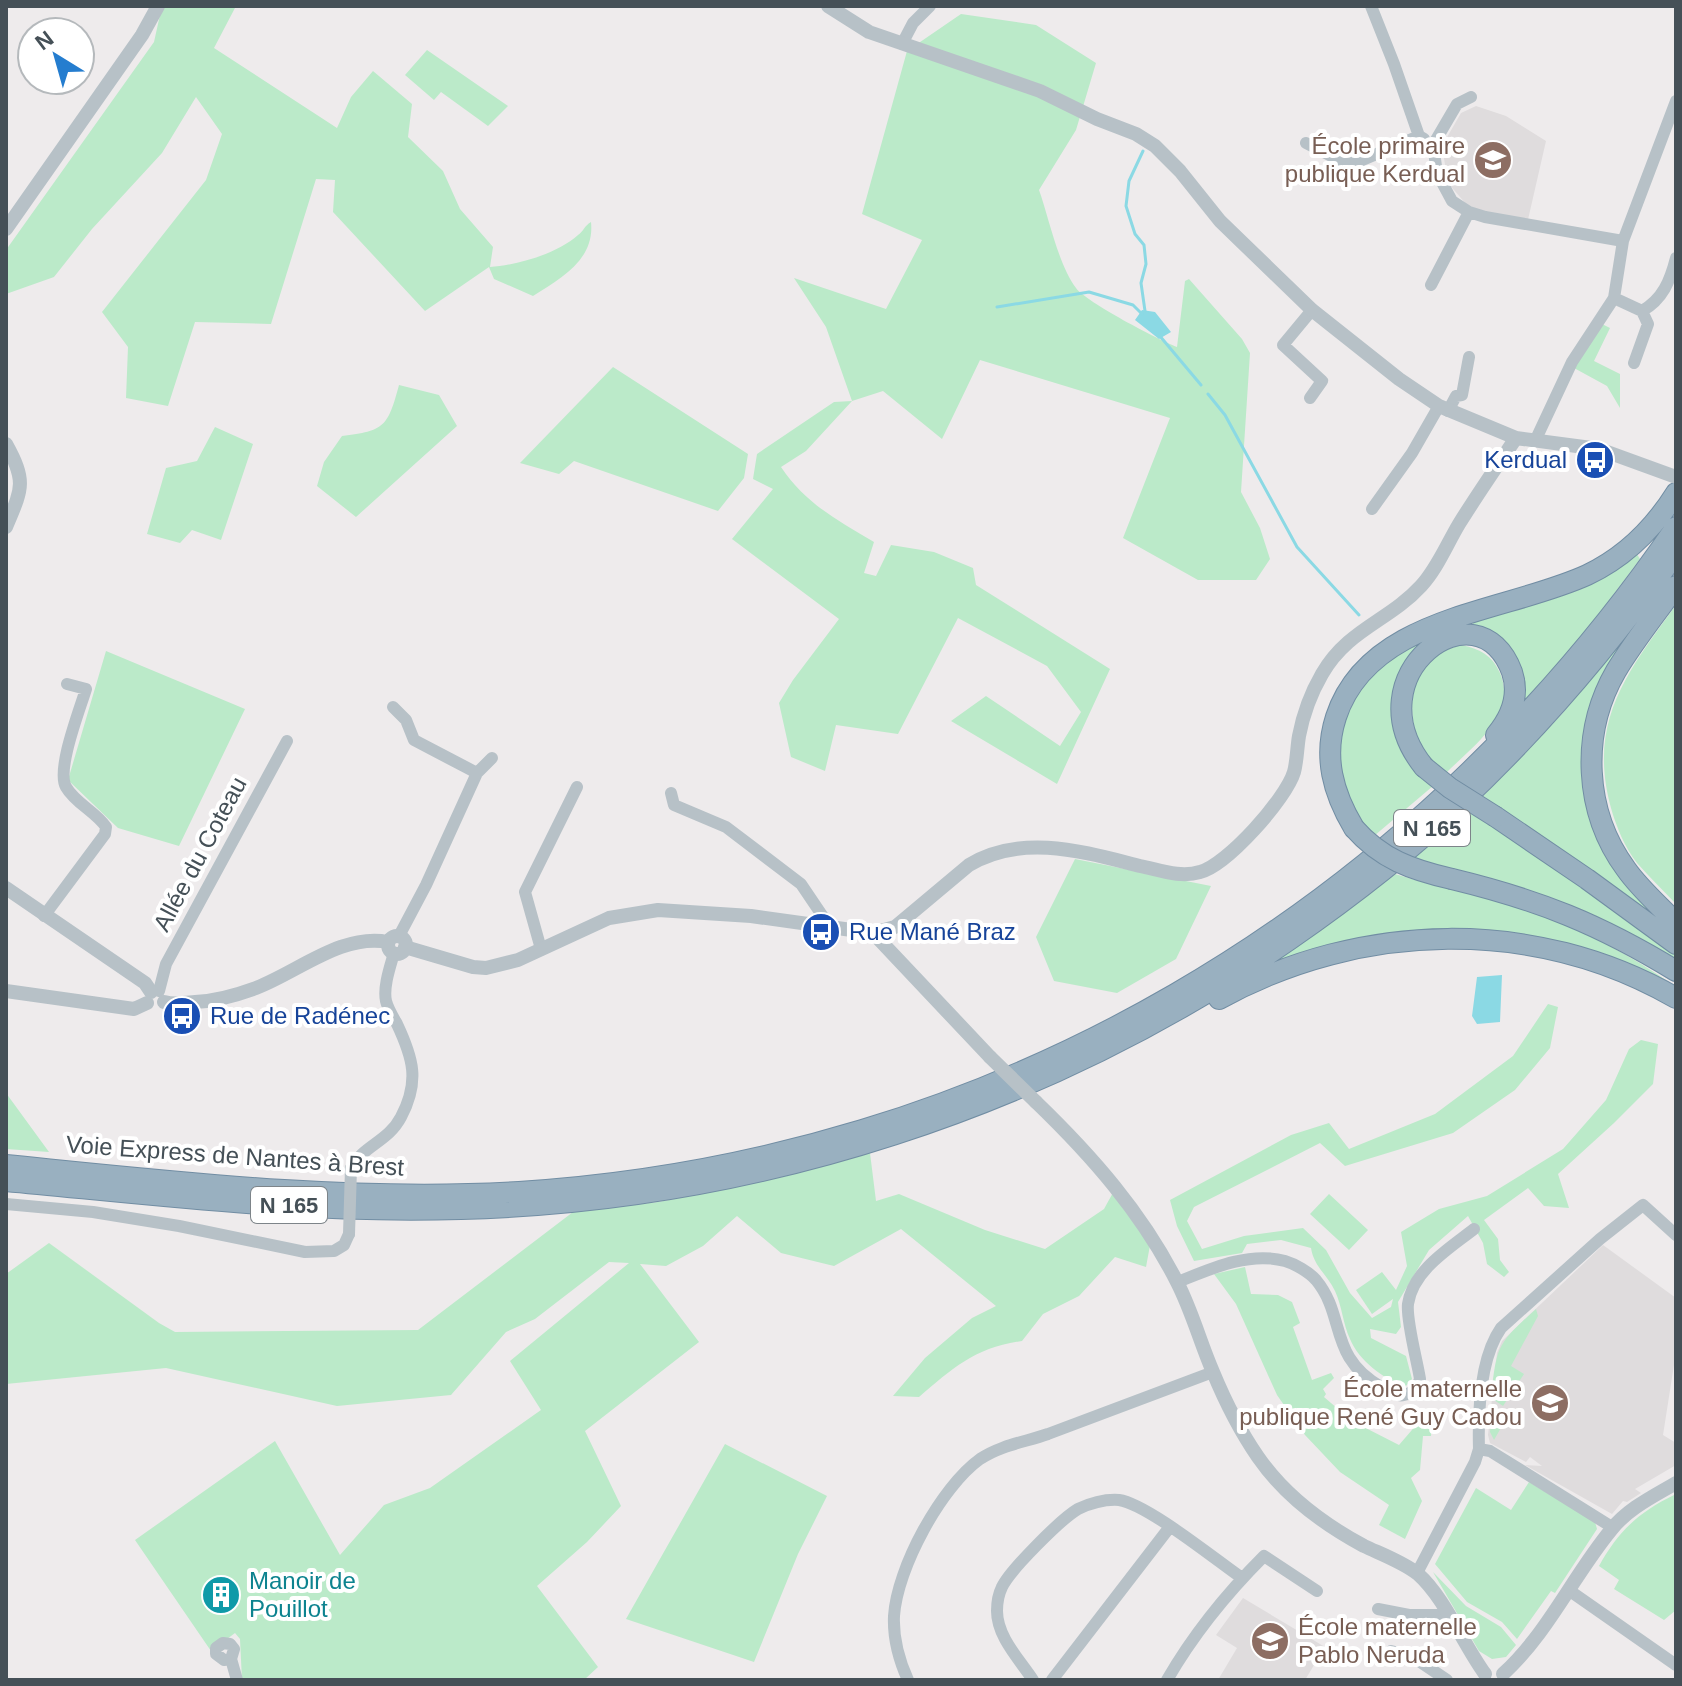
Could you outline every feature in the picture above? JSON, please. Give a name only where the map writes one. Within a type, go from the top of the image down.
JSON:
[{"type":"highway","points":[[1676,493],[1645,534],[1619,556],[1590,573],[1529,597],[1414,634],[1369,666],[1347,690],[1331,733],[1331,772],[1335,790],[1354,828],[1393,861],[1409,869],[1497,890],[1567,913],[1625,941],[1676,971]]},
{"type":"highway","name":"Voie Express de Nantes à Brest","points":[[6,1165],[256,1189],[462,1194],[572,1188],[660,1177],[795,1148],[868,1129],[972,1092],[1077,1046],[1166,1001],[1316,903],[1458,785],[1560,678],[1610,618],[1676,527]]},
{"type":"highway","name":"Voie Express de Nantes à Brest","points":[[6,1181],[359,1209],[519,1206],[663,1191],[798,1163],[909,1130],[1004,1095],[1107,1048],[1226,981],[1325,915],[1376,876],[1457,807],[1572,687],[1676,553]]},
{"type":"highway","points":[[1676,586],[1614,674],[1600,706],[1592,739],[1591,763],[1598,816],[1611,843],[1624,867],[1641,888],[1676,923]]},
{"type":"highway","points":[[1458,785],[1469,764],[1504,725],[1514,703],[1515,692],[1511,670],[1504,657],[1482,639],[1460,635],[1436,642],[1418,659],[1405,683],[1402,720],[1409,743],[1424,767],[1676,944]]},
{"type":"highway","points":[[1156,1022],[1189,1016],[1258,980],[1324,956],[1375,944],[1436,938],[1520,943],[1558,951],[1624,973],[1676,998]]},
{"type":"street","points":[[6,229],[142,35],[158,6]]},
{"type":"street","points":[[828,6],[869,32],[1040,91],[1136,134],[1155,146],[1180,171],[1220,221],[1312,310],[1444,408],[1516,438],[1599,449],[1676,477]]},
{"type":"street","points":[[902,44],[913,23],[930,6]]},
{"type":"street","points":[[1371,6],[1419,136],[1433,145]]},
{"type":"street","points":[[1471,97],[1457,104],[1433,145],[1437,173],[1452,201],[1469,212],[1623,241]]},
{"type":"street","points":[[1536,439],[1572,362],[1614,298],[1623,241],[1676,101]]},
{"type":"street","points":[[1306,143],[1339,160],[1360,161],[1419,136]]},
{"type":"street","points":[[1431,285],[1469,212]]},
{"type":"street","points":[[1642,311],[1661,296],[1669,283],[1676,258]]},
{"type":"street","points":[[1614,298],[1642,311],[1648,324],[1634,363]]},
{"type":"street","points":[[1310,398],[1322,381],[1283,345],[1312,310]]},
{"type":"street","points":[[1372,509],[1444,408],[1456,396],[1462,395],[1469,357]]},
{"type":"street","points":[[6,991],[134,1009],[156,997],[211,1001],[256,988],[331,951],[361,940],[397,945],[486,968],[518,960],[609,918],[658,910],[751,916],[873,933],[895,927],[969,865],[998,852],[1017,848],[1059,848],[1185,875],[1214,867],[1225,860],[1289,783],[1305,712],[1316,684],[1333,655],[1424,582],[1516,438]]},
{"type":"street","points":[[6,444],[20,474],[21,490],[6,527]]},
{"type":"street","points":[[44,916],[105,834],[106,827],[67,789],[63,780],[65,762],[86,689],[67,684]]},
{"type":"street","points":[[393,707],[406,720],[414,740],[477,773]]},
{"type":"street","name":"Allée du Coteau","points":[[156,997],[166,964],[287,741]]},
{"type":"street","points":[[6,1204],[93,1212],[305,1252],[334,1251],[344,1245],[349,1234],[351,1168],[356,1159],[386,1139],[402,1116],[414,1070],[410,1052],[386,1000],[389,968],[477,773],[492,758]]},
{"type":"street","points":[[541,949],[525,892],[577,787]]},
{"type":"street","points":[[671,793],[674,805],[726,827],[801,884],[830,927]]},
{"type":"street","points":[[6,888],[145,983],[156,997]]},
{"type":"street","points":[[873,933],[1094,1161],[1138,1215],[1178,1282],[1213,1372],[1241,1429],[1281,1486],[1309,1511],[1349,1537],[1417,1573],[1448,1615],[1483,1677],[1496,1671],[1505,1677],[1570,1591],[1612,1527],[1642,1503],[1676,1486]]},
{"type":"street","points":[[1417,1573],[1475,1462],[1491,1342],[1510,1320],[1600,1239],[1643,1205],[1676,1235]]},
{"type":"street","points":[[1178,1282],[1221,1265],[1271,1259],[1286,1261],[1315,1279],[1327,1298],[1340,1343],[1364,1376],[1391,1393],[1404,1395],[1413,1391],[1420,1379],[1407,1306],[1411,1291],[1439,1257],[1474,1229]]},
{"type":"street","points":[[908,1680],[894,1634],[894,1612],[901,1583],[912,1555],[947,1493],[978,1461],[998,1449],[1213,1372]]},
{"type":"street","points":[[1479,1449],[1490,1451],[1612,1527]]},
{"type":"street","points":[[1033,1680],[998,1623],[998,1600],[1002,1588],[1066,1517],[1096,1502],[1116,1500],[1135,1504],[1242,1578]]},
{"type":"street","points":[[1052,1680],[1169,1528]]},
{"type":"street","points":[[1167,1680],[1208,1619],[1264,1556],[1317,1591]]},
{"type":"street","points":[[1570,1591],[1675,1660]]},
{"type":"street","points":[[1378,1609],[1409,1615],[1448,1615]]},
{"type":"street","points":[[1391,1651],[1413,1657],[1447,1680]]},
{"type":"street","points":[[231,1659],[237,1680]]},
{"type":"shaded area","name":"École primaire publique Kerdual","points":[[1476,106],[1506,116],[1546,141],[1527,224],[1466,204],[1448,183],[1442,146],[1461,113]]},
{"type":"shaded area","points":[[1603,1245],[1676,1298],[1676,1352],[1663,1435],[1676,1443],[1676,1465],[1635,1489],[1641,1493],[1627,1502],[1623,1501],[1612,1514],[1525,1465],[1542,1466],[1530,1457],[1526,1462],[1490,1443],[1488,1435],[1497,1353],[1502,1341]]},
{"type":"shaded area","name":"École maternelle Pablo Neruda","points":[[1243,1598],[1325,1647],[1305,1680],[1218,1680],[1237,1648],[1216,1635]]},
{"type":"green space","points":[[162,6],[236,6],[214,48],[337,128],[351,97],[373,71],[412,104],[408,137],[443,171],[460,209],[493,247],[490,267],[548,253],[569,242],[591,222],[588,247],[565,275],[533,296],[494,279],[489,267],[425,311],[333,212],[335,180],[316,179],[271,324],[195,322],[168,406],[126,398],[128,347],[102,312],[206,180],[222,134],[196,97],[162,153],[92,229],[54,277],[6,294],[6,250],[154,42]]},
{"type":"green space","points":[[961,14],[1036,25],[1096,63],[1076,130],[1039,190],[1064,266],[1076,288],[1093,302],[1177,347],[1185,281],[1189,279],[1242,339],[1250,353],[1241,492],[1260,528],[1270,559],[1256,580],[1198,580],[1123,538],[1170,418],[980,360],[942,439],[883,391],[852,401],[826,327],[794,278],[886,309],[922,240],[862,214],[907,51]]},
{"type":"green space","points":[[427,50],[508,106],[488,126],[441,92],[434,100],[405,75]]},
{"type":"green space","points":[[1602,324],[1610,328],[1594,361],[1620,374],[1620,408],[1607,386],[1574,368]]},
{"type":"green space","points":[[613,367],[748,454],[744,478],[718,511],[574,461],[559,474],[520,463]]},
{"type":"green space","points":[[399,385],[439,395],[457,426],[356,517],[317,486],[324,462],[342,436],[368,432],[382,424],[392,410]]},
{"type":"green space","points":[[852,401],[806,451],[781,467],[812,501],[874,542],[864,573],[876,576],[891,545],[934,552],[973,568],[976,585],[1110,669],[1057,784],[951,721],[986,696],[1060,746],[1081,712],[1047,666],[958,618],[898,734],[836,725],[825,771],[791,757],[779,703],[839,619],[732,539],[773,489],[753,479],[757,454],[834,402]]},
{"type":"green space","points":[[215,427],[253,444],[221,540],[192,530],[180,543],[147,534],[166,468],[197,461]]},
{"type":"green space","points":[[1635,551],[1640,559],[1590,626],[1519,708],[1520,680],[1473,631],[1473,619]]},
{"type":"green space","points":[[1666,586],[1605,678],[1592,814],[1676,933],[1483,796],[1561,715]]},
{"type":"green space","points":[[1676,605],[1676,904],[1637,863],[1621,837],[1605,777],[1604,749],[1608,723],[1628,675]]},
{"type":"green space","points":[[1429,641],[1395,706],[1433,786],[1374,836],[1362,824],[1339,781],[1336,754],[1351,698],[1379,664],[1403,648]]},
{"type":"green space","points":[[1461,645],[1480,651],[1493,662],[1504,688],[1503,703],[1490,729],[1446,773],[1427,756],[1420,744],[1412,714],[1412,699],[1421,670],[1430,659],[1443,650]]},
{"type":"green space","points":[[106,651],[245,709],[179,846],[118,828],[68,780]]},
{"type":"green space","points":[[1470,808],[1676,949],[1676,965],[1412,859]]},
{"type":"green space","points":[[1075,859],[1211,886],[1176,959],[1117,993],[1054,981],[1036,937]]},
{"type":"green space","points":[[1395,874],[1509,903],[1551,918],[1639,962],[1676,987],[1676,994],[1656,983],[1452,933],[1257,973]]},
{"type":"green space","points":[[1548,1004],[1558,1007],[1550,1048],[1515,1090],[1453,1133],[1345,1166],[1320,1143],[1194,1207],[1187,1221],[1202,1249],[1244,1236],[1303,1228],[1326,1250],[1350,1293],[1372,1318],[1391,1307],[1393,1299],[1372,1314],[1356,1290],[1382,1272],[1396,1290],[1407,1266],[1401,1232],[1439,1209],[1487,1196],[1563,1149],[1606,1100],[1629,1049],[1641,1040],[1658,1044],[1653,1084],[1558,1174],[1569,1208],[1544,1206],[1528,1188],[1484,1220],[1498,1239],[1500,1260],[1509,1272],[1504,1277],[1487,1264],[1483,1243],[1468,1216],[1429,1250],[1398,1302],[1401,1327],[1396,1334],[1370,1329],[1371,1338],[1406,1356],[1412,1379],[1405,1387],[1373,1368],[1359,1355],[1348,1333],[1335,1291],[1311,1248],[1281,1240],[1247,1244],[1242,1253],[1194,1261],[1177,1226],[1170,1200],[1291,1135],[1329,1123],[1349,1149],[1435,1114],[1513,1056]]},
{"type":"green space","points":[[6,1093],[49,1152],[6,1149]]},
{"type":"green space","points":[[870,1153],[876,1201],[899,1194],[985,1230],[1045,1249],[1104,1209],[1115,1189],[1151,1240],[1146,1267],[1115,1257],[1079,1296],[1043,1314],[1022,1341],[991,1348],[966,1360],[919,1397],[893,1396],[925,1358],[972,1318],[996,1306],[901,1229],[834,1266],[781,1253],[737,1216],[703,1246],[666,1266],[640,1264],[699,1342],[585,1431],[621,1506],[587,1542],[537,1586],[598,1667],[584,1680],[242,1680],[240,1639],[235,1633],[211,1651],[135,1540],[275,1441],[340,1555],[384,1505],[430,1488],[541,1410],[510,1361],[629,1263],[609,1262],[535,1319],[506,1332],[451,1395],[337,1406],[166,1368],[6,1384],[6,1274],[49,1243],[175,1332],[418,1330],[573,1212],[658,1202],[727,1189]]},
{"type":"green space","points":[[1329,1194],[1368,1230],[1349,1250],[1310,1214]]},
{"type":"green space","points":[[1245,1267],[1251,1294],[1278,1295],[1292,1302],[1300,1323],[1293,1327],[1312,1380],[1331,1373],[1334,1378],[1323,1389],[1324,1397],[1352,1421],[1399,1445],[1430,1409],[1433,1412],[1431,1436],[1423,1436],[1420,1470],[1411,1478],[1422,1501],[1405,1539],[1379,1525],[1389,1505],[1340,1472],[1305,1435],[1277,1395],[1236,1304],[1214,1274]]},
{"type":"green space","points":[[1536,1309],[1538,1316],[1511,1366],[1524,1374],[1503,1406],[1491,1398],[1497,1356],[1506,1339]]},
{"type":"green space","points":[[1492,1410],[1506,1419],[1494,1440],[1490,1432]]},
{"type":"green space","points":[[725,1444],[827,1496],[798,1554],[754,1662],[626,1619]]},
{"type":"green space","points":[[1529,1482],[1595,1522],[1597,1529],[1555,1593],[1551,1591],[1517,1639],[1502,1622],[1467,1602],[1435,1564],[1476,1488],[1511,1510]]},
{"type":"green space","points":[[1676,1494],[1676,1610],[1664,1620],[1614,1589],[1619,1580],[1599,1566],[1631,1523]]},
{"type":"green space","points":[[1433,1572],[1466,1606],[1501,1627],[1516,1645],[1506,1657],[1492,1659],[1479,1651]]},
{"type":"water","points":[[1142,310],[1155,312],[1171,332],[1159,339],[1135,320]]},
{"type":"water","points":[[1502,975],[1500,1022],[1477,1024],[1472,1016],[1477,977]]},
{"type":"waterway","points":[[1143,151],[1129,181],[1126,206],[1135,234],[1144,245],[1146,264],[1141,283],[1145,311]]},
{"type":"waterway","points":[[997,307],[1089,292],[1133,305],[1142,314]]},
{"type":"waterway","points":[[1159,335],[1201,385]]},
{"type":"waterway","points":[[1208,394],[1225,415],[1297,547],[1359,615]]},
{"type":"place","name":"École primaire publique Kerdual","points":[[1493,160]]},
{"type":"place","name":"Kerdual","points":[[1595,460]]},
{"type":"place","name":"Rue Mané Braz","points":[[821,932]]},
{"type":"place","name":"Rue de Radénec","points":[[182,1016]]},
{"type":"place","name":"École maternelle publique René Guy Cadou","points":[[1550,1403]]},
{"type":"place","name":"Manoir de Pouillot","points":[[221,1595]]},
{"type":"place","name":"École maternelle Pablo Neruda","points":[[1270,1641]]}]
